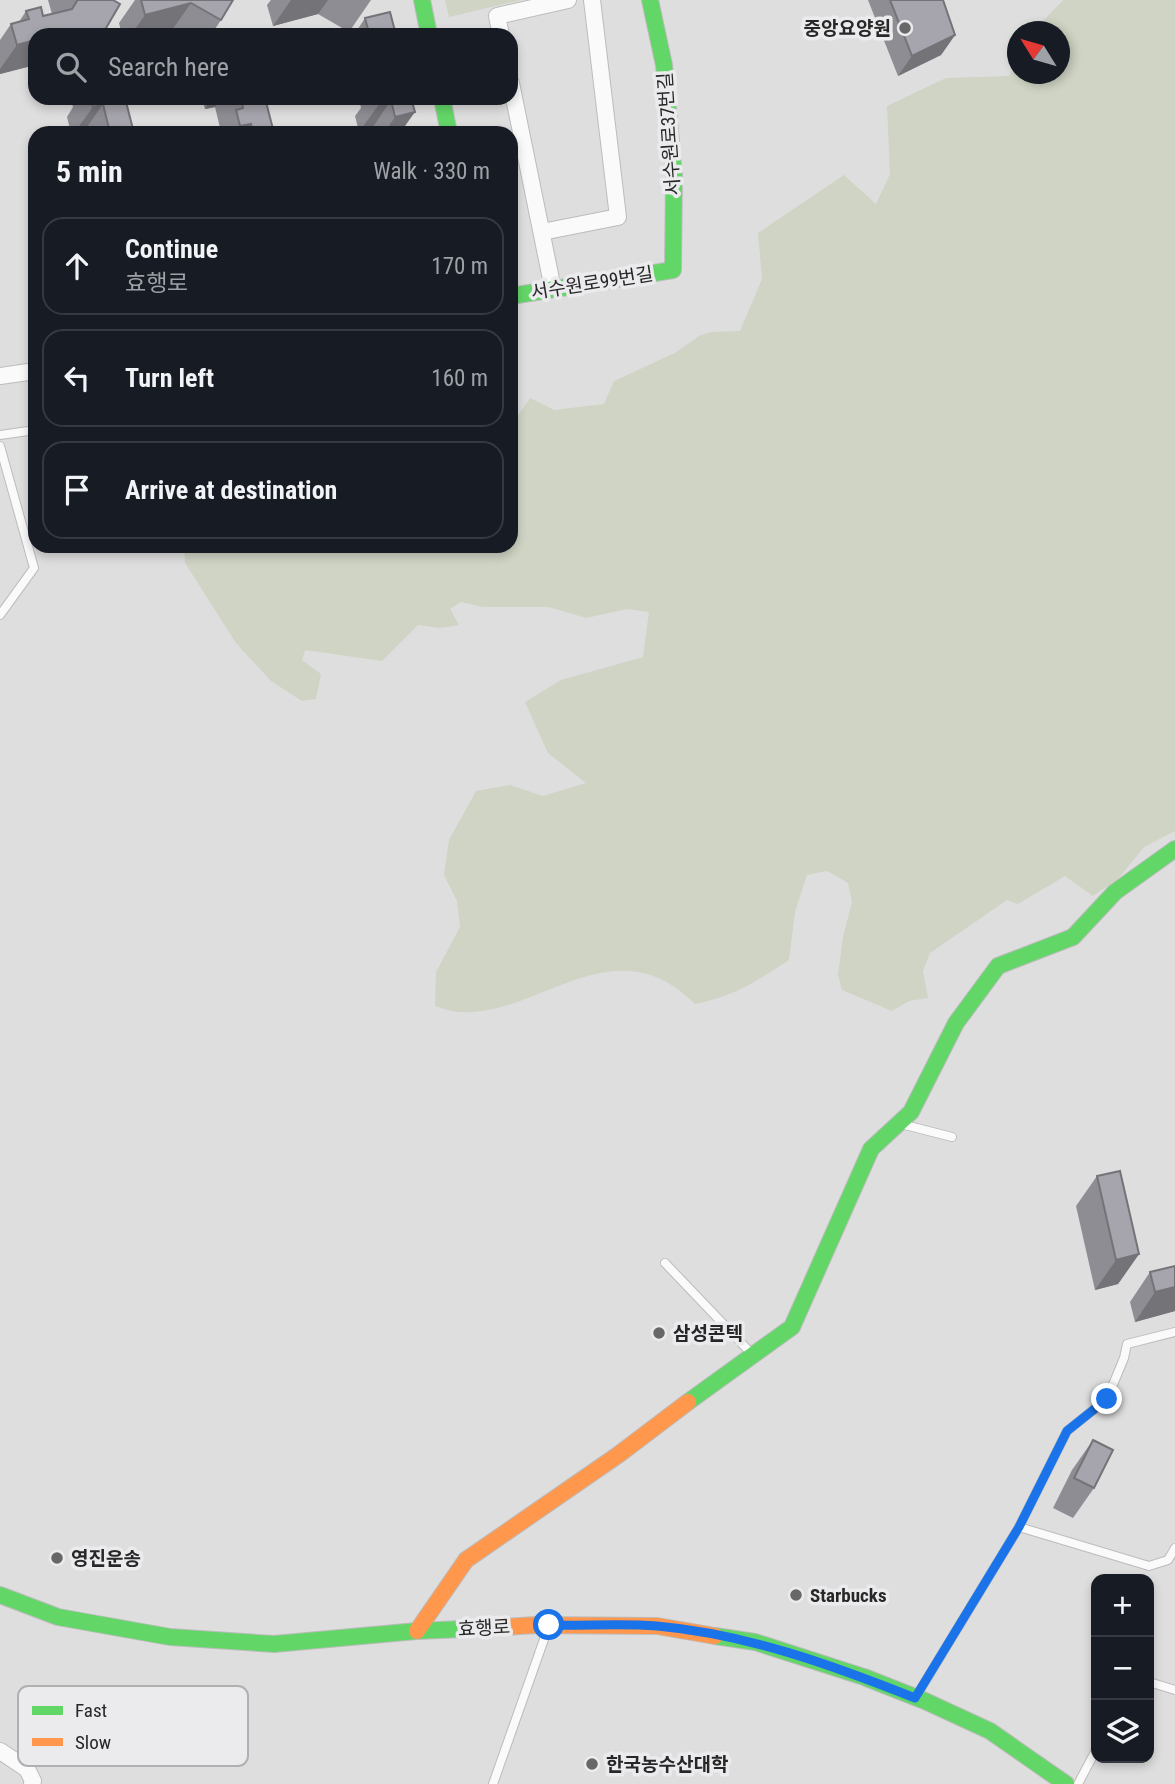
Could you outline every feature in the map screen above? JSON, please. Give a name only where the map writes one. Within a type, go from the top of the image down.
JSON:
[{"type":"street","points":[[422,0],[428,28]]},
{"type":"street","points":[[500,28],[497,16],[568,0]]},
{"type":"street","points":[[542,232],[618,217],[592,0]]},
{"type":"street","name":"서수원로37번길","points":[[650,0],[664,65],[674,176],[673,270]]},
{"type":"street","points":[[443,105],[448,126]]},
{"type":"street","points":[[516,105],[554,289]]},
{"type":"street","name":"서수원로99번길","points":[[518,295],[673,270]]},
{"type":"street","points":[[0,376],[28,372]]},
{"type":"street","points":[[417,1631],[466,1560],[618,1455],[792,1326],[871,1149],[911,1112],[956,1024],[998,966],[1073,937],[1115,891],[1175,849]]},
{"type":"street","name":"효행로","points":[[0,1595],[58,1618],[170,1637],[274,1644],[417,1631],[549,1625],[657,1626],[755,1642],[864,1677],[990,1731],[1066,1784]]},
{"type":"street","points":[[0,1751],[18,1763]]},
{"type":"street","points":[[22,1766],[27,1769],[32,1784]]},
{"type":"lane","points":[[0,435],[28,431]]},
{"type":"lane","points":[[0,446],[28,546]]},
{"type":"lane","points":[[0,615],[34,568],[30,553]]},
{"type":"lane","points":[[871,1149],[906,1125],[952,1136]]},
{"type":"lane","points":[[665,1263],[752,1354]]},
{"type":"lane","points":[[915,1698],[1019,1527],[1067,1431],[1107,1399],[1128,1344],[1175,1332]]},
{"type":"lane","points":[[1019,1527],[1149,1566],[1168,1560],[1175,1548]]},
{"type":"lane","points":[[493,1784],[549,1625]]},
{"type":"lane","points":[[1154,1684],[1175,1690]]},
{"type":"lane","points":[[1078,1784],[1091,1759]]},
{"type":"green space","points":[[445,0],[521,0],[449,17]]},
{"type":"green space","points":[[1063,0],[1175,0],[1175,831],[1144,847],[1118,879],[1093,896],[1065,876],[1018,904],[1007,900],[930,953],[923,971],[928,998],[909,1001],[892,1011],[842,990],[838,975],[843,937],[852,902],[848,883],[827,871],[807,875],[795,912],[789,960],[733,993],[695,1004],[661,979],[628,971],[596,974],[499,1008],[467,1012],[435,1006],[436,972],[460,927],[457,901],[444,875],[449,840],[476,791],[510,785],[543,796],[586,783],[548,753],[525,702],[561,680],[643,657],[649,612],[627,609],[586,618],[549,607],[483,607],[461,602],[450,609],[459,625],[440,628],[418,625],[382,661],[305,650],[302,660],[321,674],[316,699],[302,701],[271,681],[236,643],[185,563],[184,553],[518,553],[518,416],[530,398],[554,410],[604,404],[614,381],[675,353],[699,336],[711,332],[740,331],[762,279],[758,233],[844,175],[876,204],[890,174],[887,106],[946,78],[1007,76],[1007,84],[1070,84],[1070,21],[1043,21]]},
{"type":"building","points":[[77,0],[113,0],[120,4],[106,28],[28,28],[28,42],[17,45],[11,24],[29,19],[26,11],[41,7],[43,16],[72,9]]},
{"type":"building","points":[[141,0],[233,0],[221,20],[191,3],[145,15]]},
{"type":"building","points":[[890,0],[943,0],[955,35],[912,56]]},
{"type":"building","points":[[390,12],[394,28],[368,28],[365,18]]},
{"type":"building","points":[[103,105],[127,105],[132,126],[108,126]]},
{"type":"building","points":[[242,105],[267,105],[272,126],[240,126],[236,110],[243,108]]},
{"type":"building","points":[[392,105],[413,105],[415,112],[395,117]]},
{"type":"building","points":[[1120,1171],[1139,1254],[1116,1260],[1097,1176]]},
{"type":"building","points":[[1175,1266],[1175,1287],[1155,1292],[1150,1272]]},
{"type":"building","points":[[1093,1440],[1113,1450],[1094,1488],[1074,1478]]},
{"type":"traffic: fast","points":[[422,0],[428,28]]},
{"type":"traffic: fast","points":[[518,295],[673,270],[674,176],[664,65],[650,0]]},
{"type":"traffic: fast","points":[[443,105],[448,126]]},
{"type":"traffic: fast","points":[[688,1402],[792,1327],[871,1149],[911,1112],[956,1023],[998,966],[1073,937],[1115,892],[1175,849]]},
{"type":"traffic: fast","points":[[0,1595],[58,1617],[170,1637],[274,1644],[417,1631],[486,1628]]},
{"type":"traffic: fast","points":[[715,1636],[755,1642],[864,1677],[925,1701],[990,1731],[1066,1784]]},
{"type":"traffic: slow","points":[[417,1631],[466,1560],[618,1455],[688,1402]]},
{"type":"traffic: slow","points":[[486,1628],[536,1625],[657,1626],[715,1636]]},
{"type":"place","name":"중앙요양원","points":[[905,28]]},
{"type":"place","name":"삼성콘텍","points":[[659,1333]]},
{"type":"place","name":"영진운송","points":[[57,1558]]},
{"type":"place","name":"Starbucks","points":[[796,1595]]},
{"type":"place","name":"한국농수산대학","points":[[592,1764]]},
{"type":"route","points":[[549,1625],[657,1626],[755,1642],[864,1677],[915,1698],[1019,1527],[1067,1431],[1107,1399]]}]
